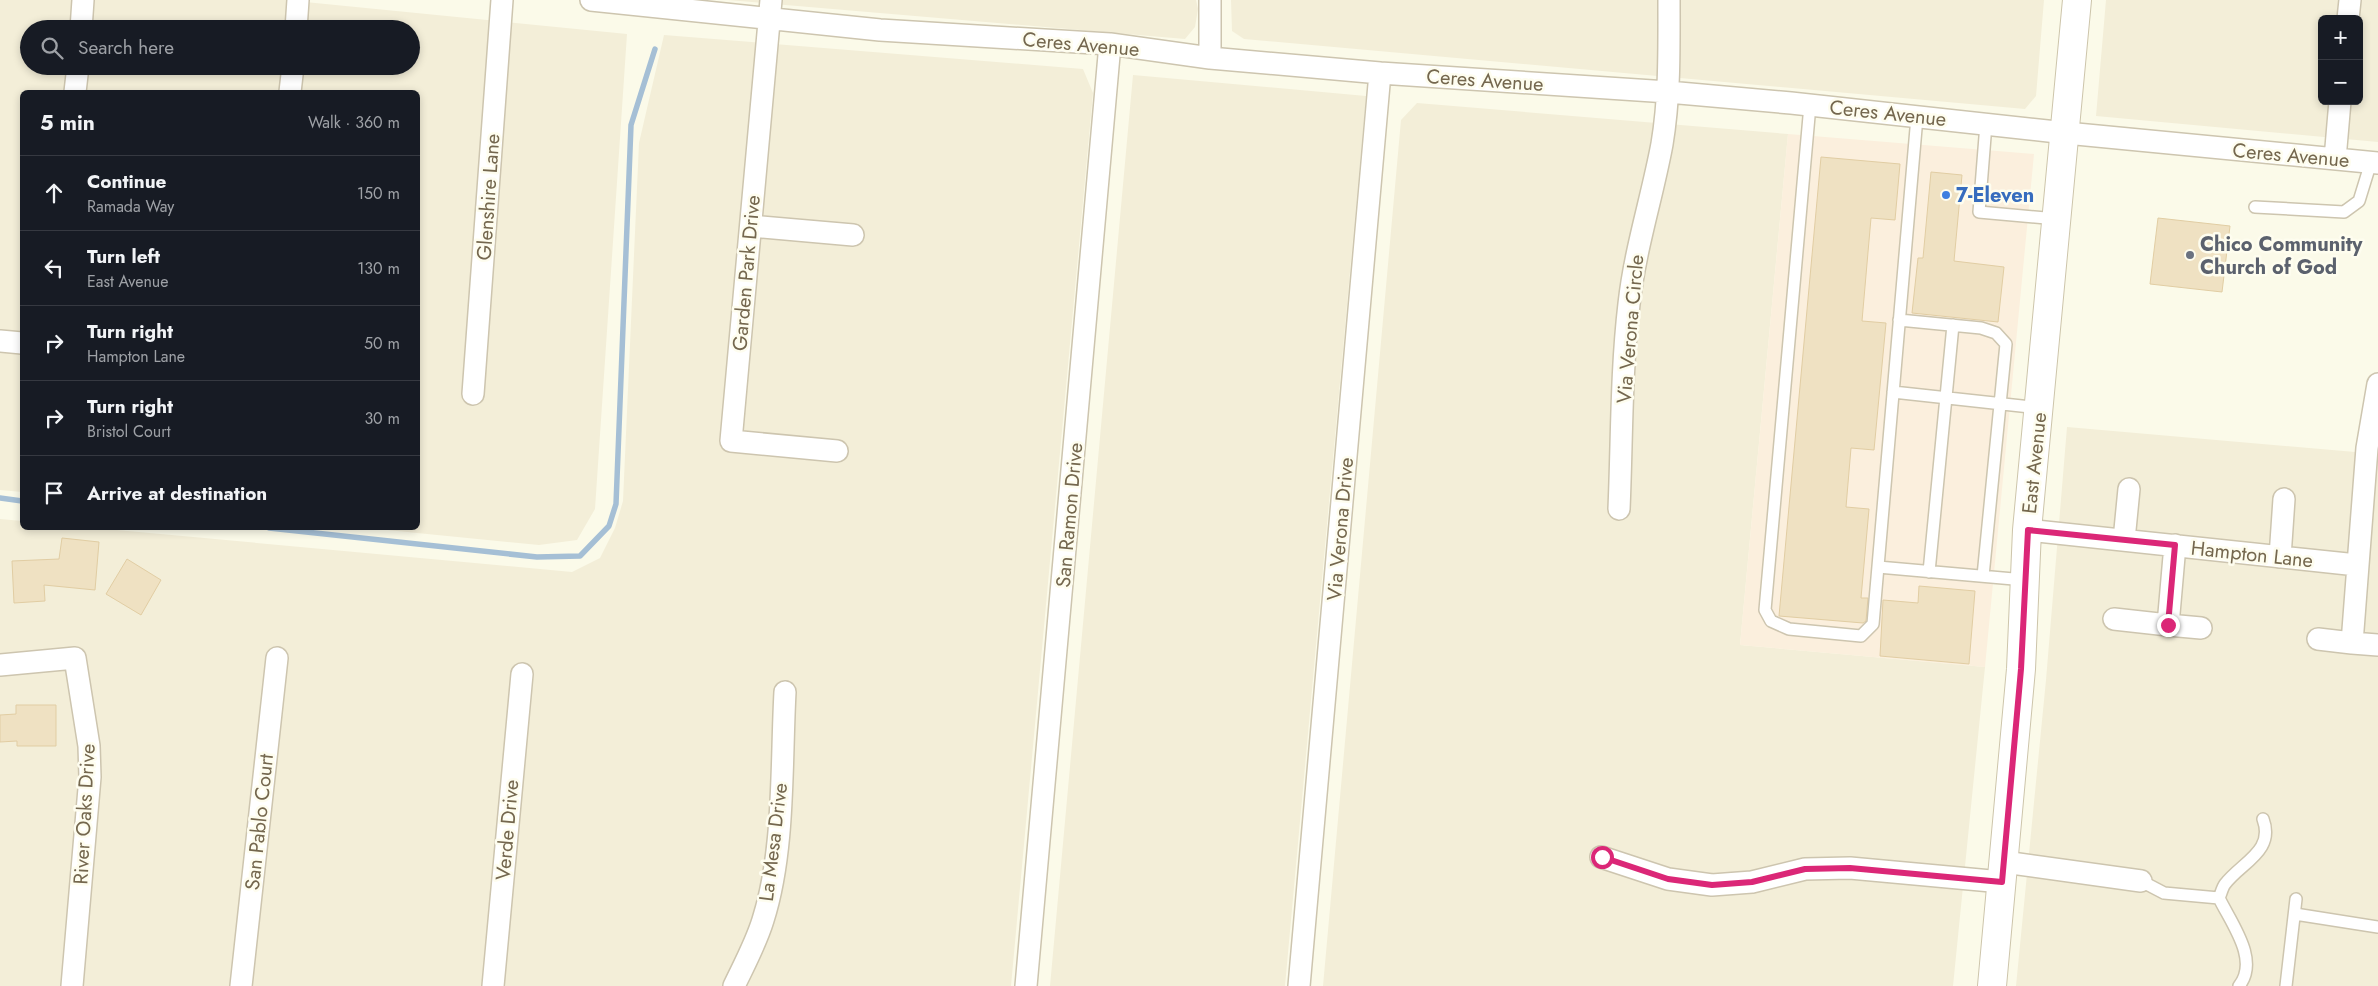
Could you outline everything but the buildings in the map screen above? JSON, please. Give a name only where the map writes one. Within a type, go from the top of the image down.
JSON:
[{"type":"main road","name":"East Avenue","points":[[1992,986],[2021,669],[2028,530],[2077,0]]},
{"type":"street","points":[[82,20],[84,0]]},
{"type":"street","points":[[297,20],[298,0]]},
{"type":"street","name":"Glenshire Lane","points":[[473,394],[502,0]]},
{"type":"street","points":[[1210,0],[1210,58]]},
{"type":"street","name":"Via Verona Circle","points":[[1619,509],[1624,362],[1629,303],[1636,251],[1662,144],[1668,92],[1669,0]]},
{"type":"street","points":[[2348,15],[2350,0]]},
{"type":"street","name":"Ceres Avenue","points":[[600,1],[689,9],[770,9],[880,30],[1110,44],[1210,58],[1380,73],[1668,92],[2375,163]]},
{"type":"street","name":"Garden Park Drive","points":[[770,9],[731,440],[837,450]]},
{"type":"street","name":"San Ramon Drive","points":[[1026,986],[1110,44]]},
{"type":"street","name":"Via Verona Drive","points":[[1299,986],[1380,73]]},
{"type":"street","points":[[75,90],[77,75]]},
{"type":"street","points":[[290,90],[292,75]]},
{"type":"street","points":[[2335,159],[2340,105]]},
{"type":"street","points":[[751,226],[853,235]]},
{"type":"street","points":[[0,341],[20,343]]},
{"type":"street","points":[[2352,642],[2357,565],[2370,516],[2367,448],[2378,384]]},
{"type":"street","points":[[2124,540],[2129,489]]},
{"type":"street","points":[[2280,557],[2284,499]]},
{"type":"street","name":"Hampton Lane","points":[[2028,530],[2357,565]]},
{"type":"street","points":[[2168,625],[2175,545]]},
{"type":"street","points":[[2114,619],[2201,628]]},
{"type":"street","points":[[2318,638],[2378,645]]},
{"type":"street","name":"River Oaks Drive","points":[[0,665],[76,658],[90,746],[90,777],[72,986]]},
{"type":"street","name":"San Pablo Court","points":[[241,986],[277,658]]},
{"type":"street","name":"Verde Drive","points":[[493,986],[522,674]]},
{"type":"street","name":"La Mesa Drive","points":[[734,986],[763,921],[772,887],[777,845],[785,692]]},
{"type":"street","points":[[1602,857],[1668,879],[1712,885],[1752,882],[1805,869],[1850,868],[2003,872],[2141,881]]},
{"type":"lane","points":[[1810,105],[1765,610],[1771,621],[1789,629],[1861,636],[1873,624],[1917,117]]},
{"type":"lane","points":[[1986,124],[1979,212],[2058,220]]},
{"type":"lane","points":[[2255,207],[2344,212],[2360,201],[2375,163]]},
{"type":"lane","points":[[1899,320],[1981,328],[1996,333],[2006,344],[1984,576]]},
{"type":"lane","points":[[1929,572],[1953,325]]},
{"type":"lane","points":[[1893,392],[2040,408]]},
{"type":"lane","points":[[1878,567],[2025,580]]},
{"type":"lane","points":[[2240,986],[2245,979],[2247,965],[2244,950],[2219,898],[2224,885],[2261,848],[2267,829],[2263,818]]},
{"type":"lane","points":[[2141,881],[2164,894],[2219,898]]},
{"type":"lane","points":[[2286,986],[2296,899]]},
{"type":"lane","points":[[2294,914],[2378,927]]},
{"type":"shaded area","points":[[0,0],[285,0],[627,34],[595,509],[577,540],[539,545],[387,530],[420,530],[420,90],[20,90],[20,492],[0,490]]},
{"type":"shaded area","points":[[728,0],[1196,0],[1198,9],[1195,27],[1185,39]]},
{"type":"shaded area","points":[[1231,0],[2044,0],[2036,96],[2025,109],[1244,39],[1232,31]]},
{"type":"shaded area","points":[[2106,0],[2378,0],[2378,142],[2096,116]]},
{"type":"shaded area","points":[[664,35],[1083,69],[1093,93],[1011,986],[0,986],[0,519],[20,521],[20,530],[117,530],[572,572],[600,558],[615,528],[623,501],[639,143]]},
{"type":"shaded area","points":[[1133,75],[1366,96],[1285,986],[1050,986]]},
{"type":"shaded area","points":[[1417,103],[1788,134],[1740,645],[1985,667],[1953,986],[1323,986],[1401,120]]},
{"type":"shaded area","points":[[1788,134],[2034,154],[1985,667],[1740,645]]},
{"type":"shaded area","points":[[2067,427],[2378,454],[2378,986],[2016,986],[2046,680]]},
{"type":"waterway","points":[[287,530],[537,557],[580,556],[609,526],[616,504],[631,125],[655,49]]},
{"type":"waterway","points":[[0,498],[20,501]]},
{"type":"place","name":"7-Eleven","points":[[1946,195]]},
{"type":"place","name":"Chico Community Church of God","points":[[2190,255]]},
{"type":"route","points":[[1602,857],[1668,879],[1712,885],[1752,882],[1805,869],[1850,868],[2002,882],[2021,669],[2028,530],[2175,545],[2168,625]]}]
